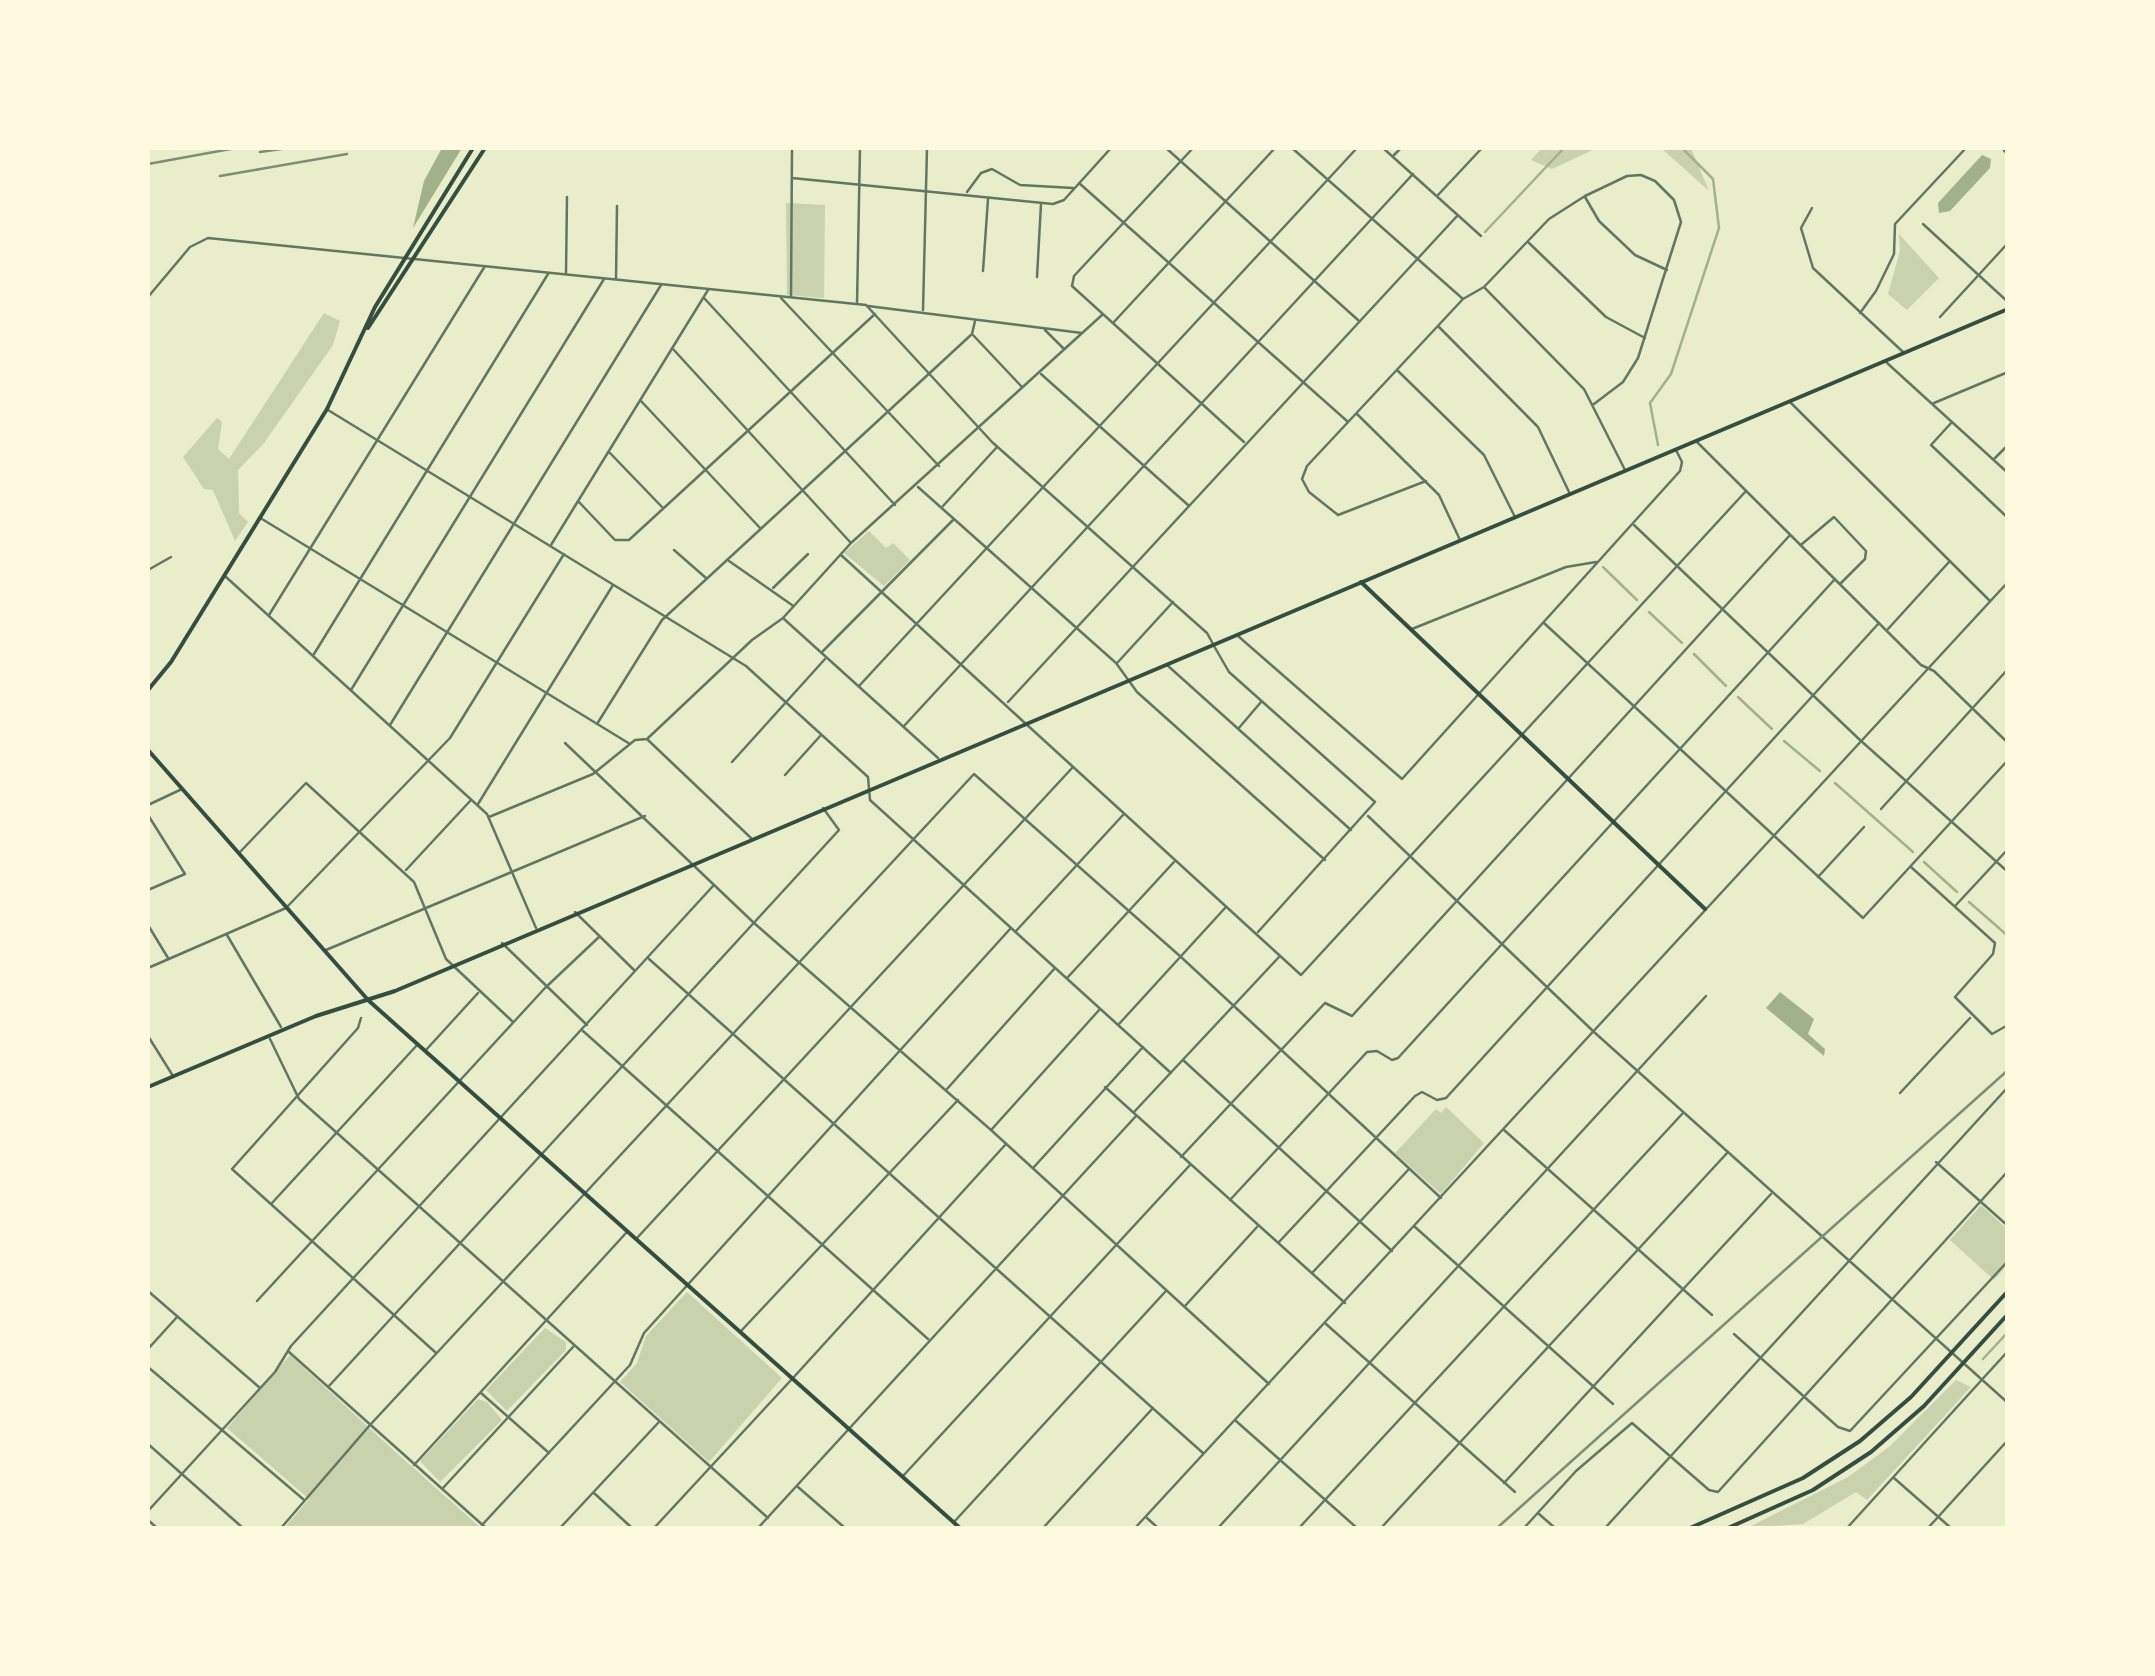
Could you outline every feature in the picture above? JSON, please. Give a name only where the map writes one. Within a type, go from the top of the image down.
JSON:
[{"type":"main road","points":[[366,331],[374,307],[474,148]]},
{"type":"main road","points":[[148,690],[167,669],[225,576],[327,409],[366,331],[484,149]]},
{"type":"main road","points":[[148,1087],[368,1000],[2008,306]]},
{"type":"main road","points":[[1361,582],[1705,909]]},
{"type":"main road","points":[[148,750],[368,1000],[960,1528]]},
{"type":"main road","points":[[1690,1528],[1784,1488],[1840,1455],[1894,1413],[2008,1290]]},
{"type":"main road","points":[[1728,1528],[1793,1500],[1852,1466],[1906,1423],[2008,1314]]},
{"type":"street","points":[[791,298],[792,148]]},
{"type":"street","points":[[857,304],[860,148]]},
{"type":"street","points":[[923,311],[927,148]]},
{"type":"street","points":[[792,178],[1059,203],[1112,148]]},
{"type":"street","points":[[1166,148],[1360,320]]},
{"type":"street","points":[[1193,148],[1072,282],[1073,290],[1246,444]]},
{"type":"street","points":[[1112,324],[1275,148]]},
{"type":"street","points":[[1292,148],[1463,299]]},
{"type":"street","points":[[859,686],[1356,148]]},
{"type":"street","points":[[1383,148],[1481,236]]},
{"type":"street","points":[[1393,156],[1401,148]]},
{"type":"street","points":[[1437,196],[1482,148]]},
{"type":"street","points":[[1861,313],[1894,254],[1895,224],[1966,148]]},
{"type":"street","points":[[2002,148],[2008,155]]},
{"type":"street","points":[[967,192],[981,173],[992,169],[1020,185],[1075,188]]},
{"type":"street","points":[[904,726],[1413,174]]},
{"type":"street","points":[[1426,481],[1338,515],[1309,492],[1302,479],[1307,466],[1463,299],[1484,287],[1555,214],[1627,176],[1647,176],[1678,205],[1681,222],[1632,371],[1614,392],[1594,404]]},
{"type":"street","points":[[1079,184],[1348,422]]},
{"type":"street","points":[[1584,196],[1600,221],[1635,255],[1667,270]]},
{"type":"street","points":[[566,274],[568,197]]},
{"type":"street","points":[[983,271],[988,198]]},
{"type":"street","points":[[1037,277],[1041,203]]},
{"type":"street","points":[[616,280],[618,206]]},
{"type":"street","points":[[1812,208],[1801,228],[1809,260],[1904,353]]},
{"type":"street","points":[[1007,703],[1458,215]]},
{"type":"street","points":[[1924,224],[2008,306]]},
{"type":"street","points":[[148,297],[199,240],[416,258],[923,311],[975,322],[1082,334]]},
{"type":"street","points":[[1528,242],[1606,317],[1645,338]]},
{"type":"street","points":[[1940,317],[2008,243]]},
{"type":"street","points":[[268,616],[484,266]]},
{"type":"street","points":[[313,656],[549,273]]},
{"type":"street","points":[[351,690],[604,279]]},
{"type":"street","points":[[390,725],[661,285]]},
{"type":"street","points":[[1484,287],[1570,370],[1594,404],[1626,470]]},
{"type":"street","points":[[550,546],[708,290]]},
{"type":"street","points":[[703,297],[895,505]]},
{"type":"street","points":[[780,297],[938,466]]},
{"type":"street","points":[[866,306],[998,447],[1173,602],[1214,644],[1229,672],[1375,802],[1257,933]]},
{"type":"street","points":[[578,501],[620,542],[629,540],[874,314]]},
{"type":"street","points":[[489,817],[596,772],[630,744],[646,738],[783,618],[851,543],[1102,315]]},
{"type":"street","points":[[597,724],[666,617],[972,334],[975,322]]},
{"type":"street","points":[[1438,326],[1528,415],[1551,450],[1570,494]]},
{"type":"street","points":[[1044,329],[1065,350]]},
{"type":"street","points":[[972,334],[1023,388]]},
{"type":"street","points":[[672,348],[851,543]]},
{"type":"street","points":[[1884,361],[2008,472]]},
{"type":"street","points":[[1397,370],[1484,455],[1515,517]]},
{"type":"street","points":[[1933,404],[2008,372]]},
{"type":"street","points":[[1040,373],[1189,505]]},
{"type":"street","points":[[640,400],[761,530]]},
{"type":"street","points":[[1789,401],[1990,601]]},
{"type":"street","points":[[327,409],[733,658],[868,776],[870,800],[1171,1073]]},
{"type":"street","points":[[1356,413],[1442,500],[1460,540]]},
{"type":"street","points":[[1953,421],[1931,445],[2008,518]]},
{"type":"street","points":[[1696,441],[2008,744]]},
{"type":"street","points":[[1994,459],[2008,445]]},
{"type":"street","points":[[942,508],[998,447]]},
{"type":"street","points":[[1236,634],[1402,779],[1682,468],[1676,449]]},
{"type":"street","points":[[608,451],[663,508]]},
{"type":"street","points":[[917,486],[1116,663],[1128,680],[1325,860]]},
{"type":"street","points":[[842,554],[1300,975],[1524,737],[1746,491]]},
{"type":"street","points":[[1801,546],[1834,516],[1866,551],[1865,559],[1840,584]]},
{"type":"street","points":[[261,518],[630,744]]},
{"type":"street","points":[[822,652],[955,519]]},
{"type":"street","points":[[1633,524],[1860,740],[2008,872]]},
{"type":"street","points":[[1182,1156],[1326,1002],[1352,1016],[1790,535]]},
{"type":"street","points":[[674,550],[707,579]]},
{"type":"street","points":[[148,968],[286,908],[450,738],[564,554]]},
{"type":"street","points":[[772,589],[808,554]]},
{"type":"street","points":[[148,570],[171,558]]},
{"type":"street","points":[[728,560],[794,606]]},
{"type":"street","points":[[1410,630],[1566,567],[1597,562]]},
{"type":"street","points":[[1887,630],[1949,562]]},
{"type":"street","points":[[225,576],[489,817],[536,928]]},
{"type":"street","points":[[1230,1200],[1370,1050],[1392,1060],[1398,1058],[1835,579]]},
{"type":"street","points":[[1136,1528],[2008,582]]},
{"type":"street","points":[[478,805],[614,584]]},
{"type":"street","points":[[2001,589],[2008,596]]},
{"type":"street","points":[[1116,663],[1173,602]]},
{"type":"street","points":[[783,618],[938,760]]},
{"type":"street","points":[[1543,622],[1862,918],[2008,760]]},
{"type":"street","points":[[1278,1242],[1418,1094],[1437,1100],[1446,1098],[1879,622]]},
{"type":"street","points":[[732,762],[826,657]]},
{"type":"street","points":[[1166,664],[1352,831]]},
{"type":"street","points":[[1882,808],[2008,668]]},
{"type":"street","points":[[1237,730],[1261,702]]},
{"type":"street","points":[[785,775],[821,734]]},
{"type":"street","points":[[646,738],[752,838]]},
{"type":"street","points":[[565,743],[754,924],[958,1100],[1269,1384]]},
{"type":"street","points":[[636,1239],[1072,767]]},
{"type":"street","points":[[281,1528],[370,1424],[974,774],[1181,957],[1441,1198]]},
{"type":"street","points":[[239,854],[306,783],[405,871],[450,964],[514,1022]]},
{"type":"street","points":[[148,805],[182,789]]},
{"type":"street","points":[[405,871],[472,800]]},
{"type":"street","points":[[329,1386],[839,830],[823,808]]},
{"type":"street","points":[[288,1351],[484,1527],[633,1361],[644,1333],[1124,814]]},
{"type":"street","points":[[148,815],[185,874],[148,890]]},
{"type":"street","points":[[1366,815],[1593,1031],[2008,1403]]},
{"type":"street","points":[[324,951],[645,816]]},
{"type":"street","points":[[1817,878],[1864,827]]},
{"type":"street","points":[[1955,906],[2008,848]]},
{"type":"street","points":[[1067,978],[1175,861]]},
{"type":"street","points":[[1910,866],[1996,946],[1955,997],[1995,1035],[2008,1026]]},
{"type":"street","points":[[148,1510],[260,1388],[353,1278],[713,886]]},
{"type":"street","points":[[1118,1025],[1227,907]]},
{"type":"street","points":[[574,912],[636,971]]},
{"type":"street","points":[[148,925],[169,959]]},
{"type":"street","points":[[226,934],[283,1031]]},
{"type":"street","points":[[257,1302],[545,988],[599,937]]},
{"type":"street","points":[[502,943],[586,1025]]},
{"type":"street","points":[[758,1528],[1279,957]]},
{"type":"street","points":[[648,958],[1204,1454]]},
{"type":"street","points":[[946,1090],[1056,968]]},
{"type":"street","points":[[425,1051],[479,991]]},
{"type":"street","points":[[1218,1528],[1706,996]]},
{"type":"street","points":[[991,1130],[1100,1009]]},
{"type":"street","points":[[1900,1094],[1971,1016]]},
{"type":"street","points":[[361,1018],[358,1028],[232,1168],[436,1353]]},
{"type":"street","points":[[582,1030],[930,1341]]},
{"type":"street","points":[[148,1036],[173,1076]]},
{"type":"street","points":[[269,1037],[296,1096],[768,1518]]},
{"type":"street","points":[[271,1204],[418,1044]]},
{"type":"street","points":[[1033,1168],[1142,1047]]},
{"type":"street","points":[[1183,1060],[1392,1252]]},
{"type":"street","points":[[1605,1528],[1935,1161],[2008,1087]]},
{"type":"street","points":[[1105,1088],[1345,1302]]},
{"type":"street","points":[[740,1332],[958,1100]]},
{"type":"street","points":[[1300,1528],[1683,1112]]},
{"type":"street","points":[[1503,1129],[1712,1315]]},
{"type":"street","points":[[654,1528],[1006,1144]]},
{"type":"street","points":[[1381,1528],[1728,1152]]},
{"type":"street","points":[[1935,1161],[2008,1226]]},
{"type":"street","points":[[902,1477],[1190,1164]]},
{"type":"street","points":[[1312,1273],[1409,1169]]},
{"type":"street","points":[[1524,1528],[1576,1471],[1632,1423],[1716,1493],[2008,1172]]},
{"type":"street","points":[[1504,1483],[1772,1192]]},
{"type":"street","points":[[1184,1307],[1259,1225]]},
{"type":"street","points":[[1415,1227],[1613,1404]]},
{"type":"street","points":[[414,1464],[627,1231]]},
{"type":"street","points":[[1734,1334],[1838,1427],[1853,1429],[2008,1262]]},
{"type":"street","points":[[148,1290],[260,1388]]},
{"type":"street","points":[[953,1523],[1166,1291]]},
{"type":"street","points":[[148,1349],[177,1316]]},
{"type":"street","points":[[1325,1323],[1514,1492]]},
{"type":"street","points":[[442,1489],[574,1345]]},
{"type":"street","points":[[1847,1528],[2008,1351]]},
{"type":"street","points":[[148,1368],[303,1499]]},
{"type":"street","points":[[480,1392],[549,1453]]},
{"type":"street","points":[[1042,1528],[1153,1408]]},
{"type":"street","points":[[1235,1420],[1356,1528]]},
{"type":"street","points":[[560,1528],[659,1422]]},
{"type":"street","points":[[1928,1528],[2008,1440]]},
{"type":"street","points":[[148,1444],[243,1528]]},
{"type":"street","points":[[1893,1478],[1950,1528]]},
{"type":"street","points":[[797,1486],[845,1528]]},
{"type":"street","points":[[593,1492],[632,1528]]},
{"type":"street","points":[[1538,1513],[1556,1528]]},
{"type":"street","points":[[1146,1517],[1158,1528]]},
{"type":"street","points":[[148,1520],[157,1528]]},
{"type":"shaded area","points":[[442,148],[462,148],[413,228],[424,181]]},
{"type":"shaded area","points":[[1542,148],[1597,148],[1552,169],[1531,160]]},
{"type":"shaded area","points":[[1661,148],[1691,148],[1709,191]]},
{"type":"shaded area","points":[[1982,155],[1991,159],[1990,168],[1950,211],[1939,213],[1938,203]]},
{"type":"shaded area","points":[[786,203],[825,205],[824,298],[787,295]]},
{"type":"shaded area","points":[[1899,234],[1939,278],[1907,310],[1888,294],[1900,251]]},
{"type":"shaded area","points":[[324,313],[340,321],[333,345],[264,443],[238,470],[239,513],[248,522],[235,541],[213,490],[204,489],[183,457],[217,418],[222,422],[218,449],[229,459]]},
{"type":"shaded area","points":[[869,531],[886,548],[893,543],[910,560],[884,586],[844,553]]},
{"type":"shaded area","points":[[1780,992],[1814,1019],[1808,1034],[1825,1049],[1824,1056],[1766,1008]]},
{"type":"shaded area","points":[[1446,1107],[1484,1143],[1441,1194],[1395,1153],[1436,1109],[1441,1113]]},
{"type":"shaded area","points":[[1981,1205],[2007,1229],[2007,1265],[1994,1280],[1950,1240]]},
{"type":"shaded area","points":[[687,1292],[782,1378],[709,1462],[620,1382],[637,1363],[646,1336]]},
{"type":"shaded area","points":[[545,1328],[566,1342],[566,1350],[507,1411],[486,1390]]},
{"type":"shaded area","points":[[290,1355],[481,1528],[284,1528],[309,1499],[227,1428]]},
{"type":"shaded area","points":[[1956,1380],[1971,1387],[1867,1500],[1856,1492],[1803,1524],[1747,1528],[1848,1477],[1889,1447]]},
{"type":"shaded area","points":[[478,1399],[487,1402],[502,1420],[440,1482],[420,1461]]},
{"type":"waterway","points":[[1485,232],[1564,148]]},
{"type":"waterway","points":[[1658,445],[1650,403],[1671,374],[1719,228],[1713,179],[1682,148]]},
{"type":"waterway","points":[[1603,567],[1637,600]]},
{"type":"waterway","points":[[1649,612],[1682,643]]},
{"type":"waterway","points":[[1694,654],[1726,686]]},
{"type":"waterway","points":[[1738,697],[1772,729]]},
{"type":"waterway","points":[[1784,741],[1820,771]]},
{"type":"waterway","points":[[1835,783],[1913,852]]},
{"type":"waterway","points":[[1924,862],[1957,892]]},
{"type":"waterway","points":[[1969,902],[2008,936]]},
{"type":"waterway","points":[[1983,1359],[2008,1332]]},
{"type":"railway","points":[[148,164],[236,148]]},
{"type":"railway","points":[[260,152],[288,148]]},
{"type":"railway","points":[[220,176],[347,154]]},
{"type":"railway","points":[[1497,1528],[2008,1070]]}]
